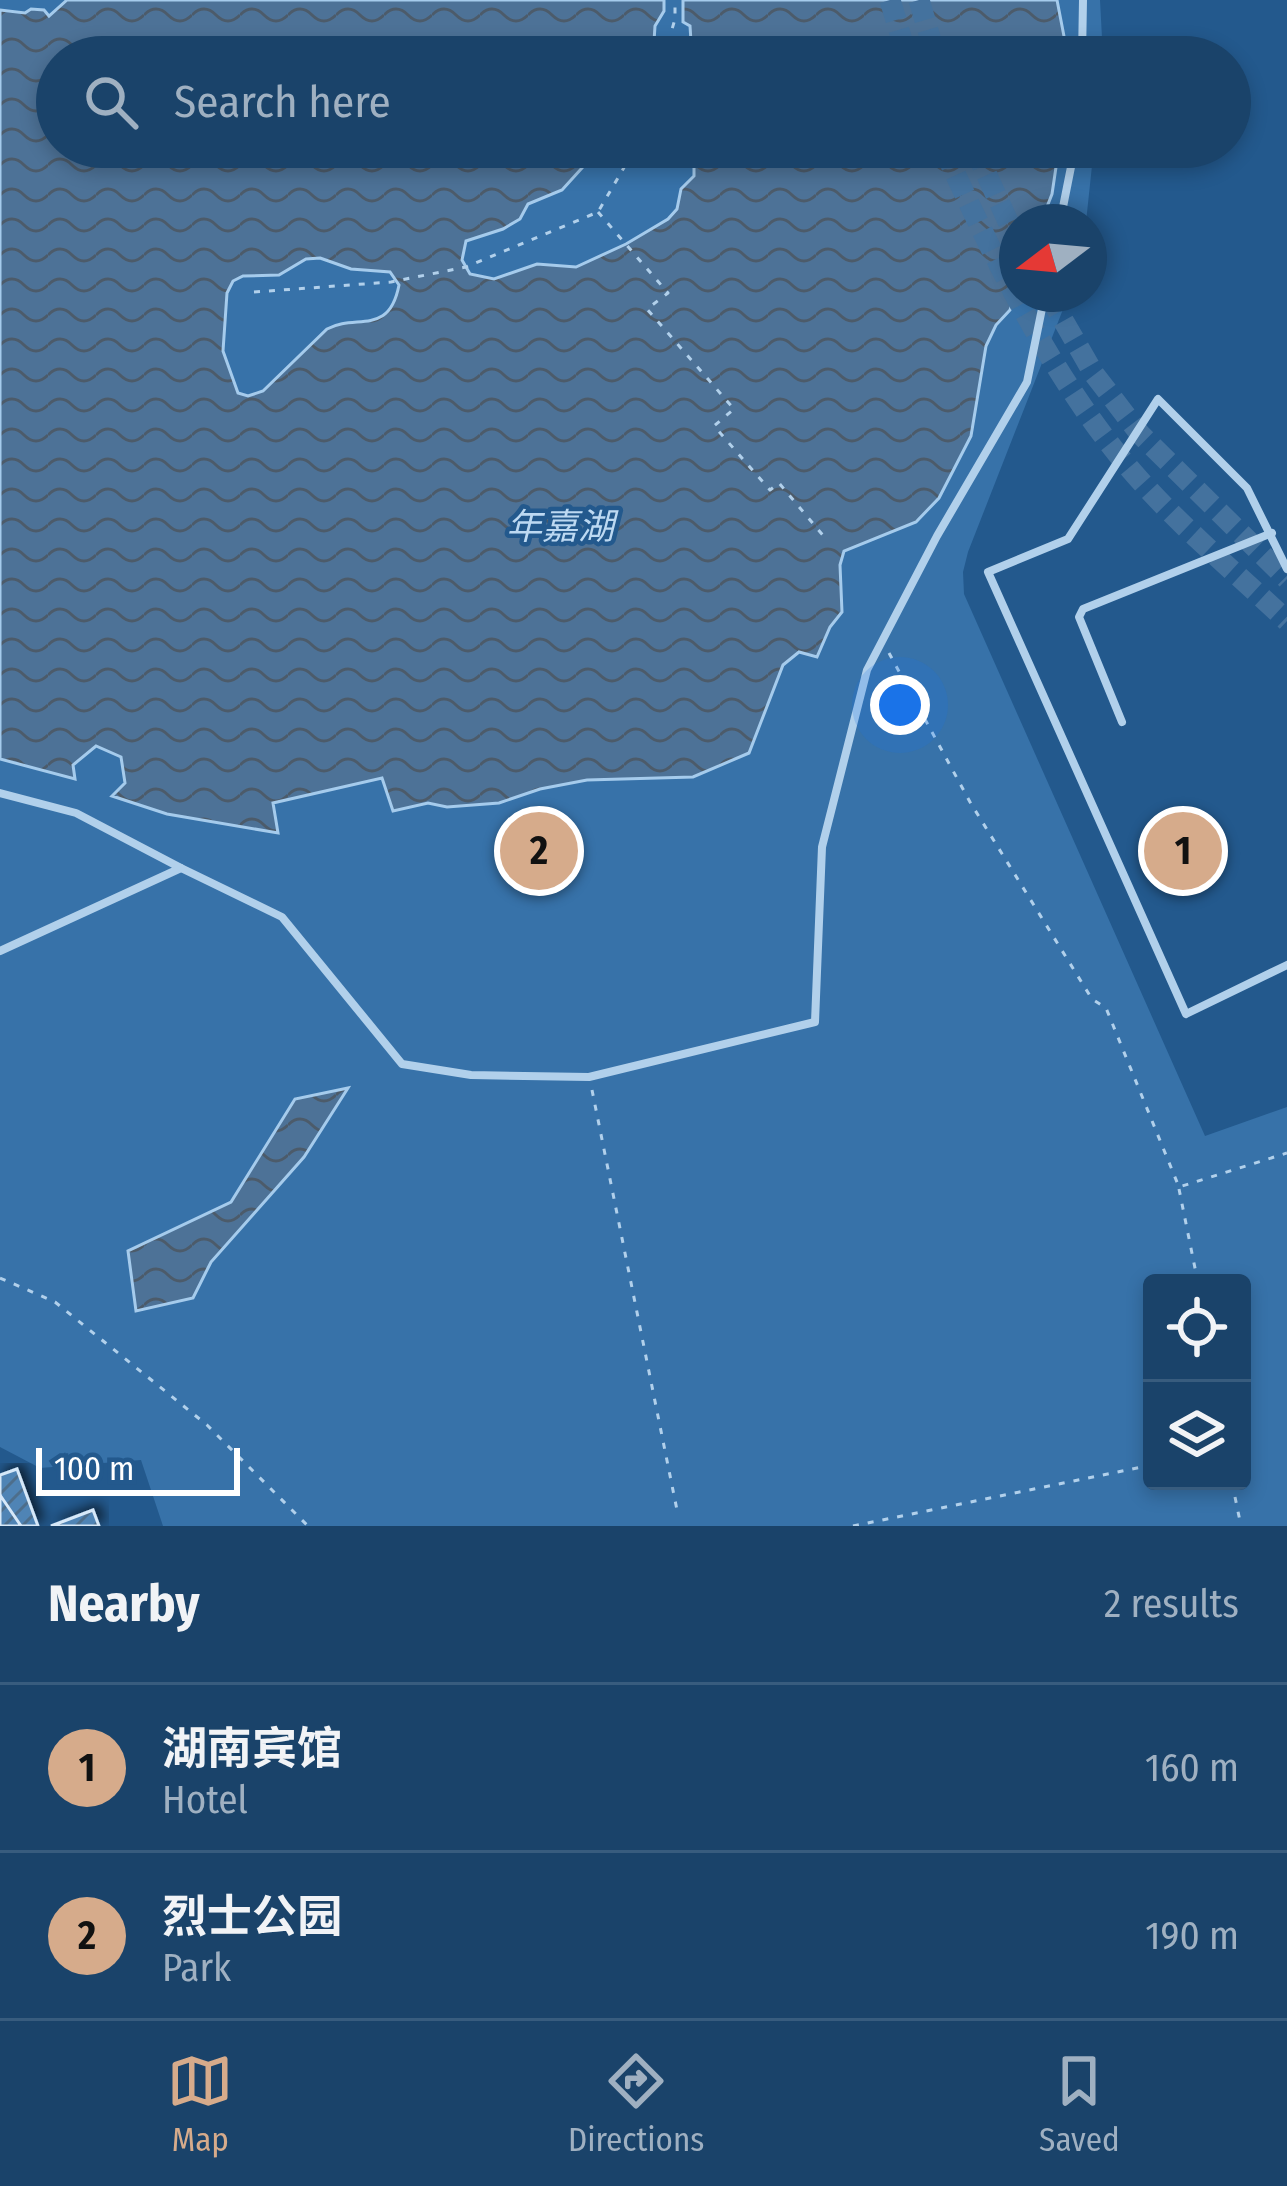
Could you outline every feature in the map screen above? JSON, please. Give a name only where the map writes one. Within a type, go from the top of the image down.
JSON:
[{"type":"lane","points":[[1082,36],[1083,0]]},
{"type":"lane","points":[[1064,204],[1071,168]]},
{"type":"lane","points":[[0,793],[76,813],[282,917],[402,1064],[471,1075],[589,1077],[815,1022],[822,847],[867,670],[937,536],[1027,382],[1042,312]]},
{"type":"lane","points":[[1287,569],[1246,488],[1159,399],[1068,539],[988,572],[1186,1014],[1287,965]]},
{"type":"lane","points":[[1122,722],[1079,617],[1083,609],[1271,532]]},
{"type":"lane","points":[[0,951],[181,868]]},
{"type":"path","points":[[670,36],[675,0]]},
{"type":"path","points":[[254,292],[391,282],[466,267],[598,212],[624,168]]},
{"type":"path","points":[[598,212],[668,293],[647,309],[734,409],[714,426],[770,490],[778,483],[826,539]]},
{"type":"path","points":[[882,640],[970,802],[1092,999],[1106,1008],[1179,1187],[1196,1274]]},
{"type":"path","points":[[589,1077],[678,1515]]},
{"type":"path","points":[[1179,1187],[1287,1153]]},
{"type":"path","points":[[0,1278],[56,1302],[207,1425],[308,1526]]},
{"type":"path","points":[[853,1526],[1143,1467]]},
{"type":"path","points":[[1234,1497],[1241,1526]]},
{"type":"shaded area","points":[[0,0],[1100,0],[1102,36],[36,36],[36,168],[1092,168],[1088,204],[999,204],[999,312],[1062,312],[968,552],[964,594],[1205,1136],[1287,1107],[1287,1526],[163,1526],[141,1460],[40,1468],[0,1447]]},
{"type":"water","name":"年嘉湖","points":[[67,0],[664,0],[654,36],[36,36],[36,168],[582,168],[562,190],[528,204],[520,219],[466,241],[462,260],[470,274],[494,279],[537,264],[576,267],[626,244],[677,209],[681,189],[694,176],[694,168],[1056,168],[1052,194],[1048,204],[999,204],[999,312],[1008,312],[986,346],[971,436],[939,498],[916,522],[844,551],[842,612],[817,657],[799,652],[783,665],[749,753],[693,777],[587,780],[499,803],[447,807],[428,803],[393,811],[382,778],[273,803],[278,833],[167,814],[112,796],[125,783],[121,757],[96,746],[73,765],[75,779],[0,759],[0,10],[25,13],[44,10],[49,16]],"holes":[[[320,258],[351,269],[390,272],[399,285],[388,312],[327,329],[263,391],[248,396],[238,393],[223,351],[227,293],[233,281],[243,276],[279,275],[306,259]]]},
{"type":"water","points":[[683,0],[1057,0],[1064,36],[691,36],[690,26],[683,22]]},
{"type":"water","points":[[348,1088],[304,1157],[211,1262],[193,1298],[136,1311],[128,1251],[231,1202],[295,1099]]},
{"type":"building","points":[[17,1469],[38,1526],[0,1526],[0,1475]]},
{"type":"building","points":[[0,1495],[21,1526],[0,1526]]},
{"type":"building","points":[[93,1510],[99,1526],[51,1526]]},
{"type":"tunnel","points":[[890,0],[901,36]]},
{"type":"tunnel","points":[[919,0],[930,36]]},
{"type":"tunnel","points":[[953,168],[1020,305],[1090,417],[1155,497],[1287,621]]},
{"type":"tunnel","points":[[984,168],[1000,204]]},
{"type":"tunnel","points":[[1058,312],[1094,374],[1140,434],[1287,579]]},
{"type":"place","name":"烈士公园","points":[[539,851]]},
{"type":"place","name":"湖南宾馆","points":[[1183,851]]}]
